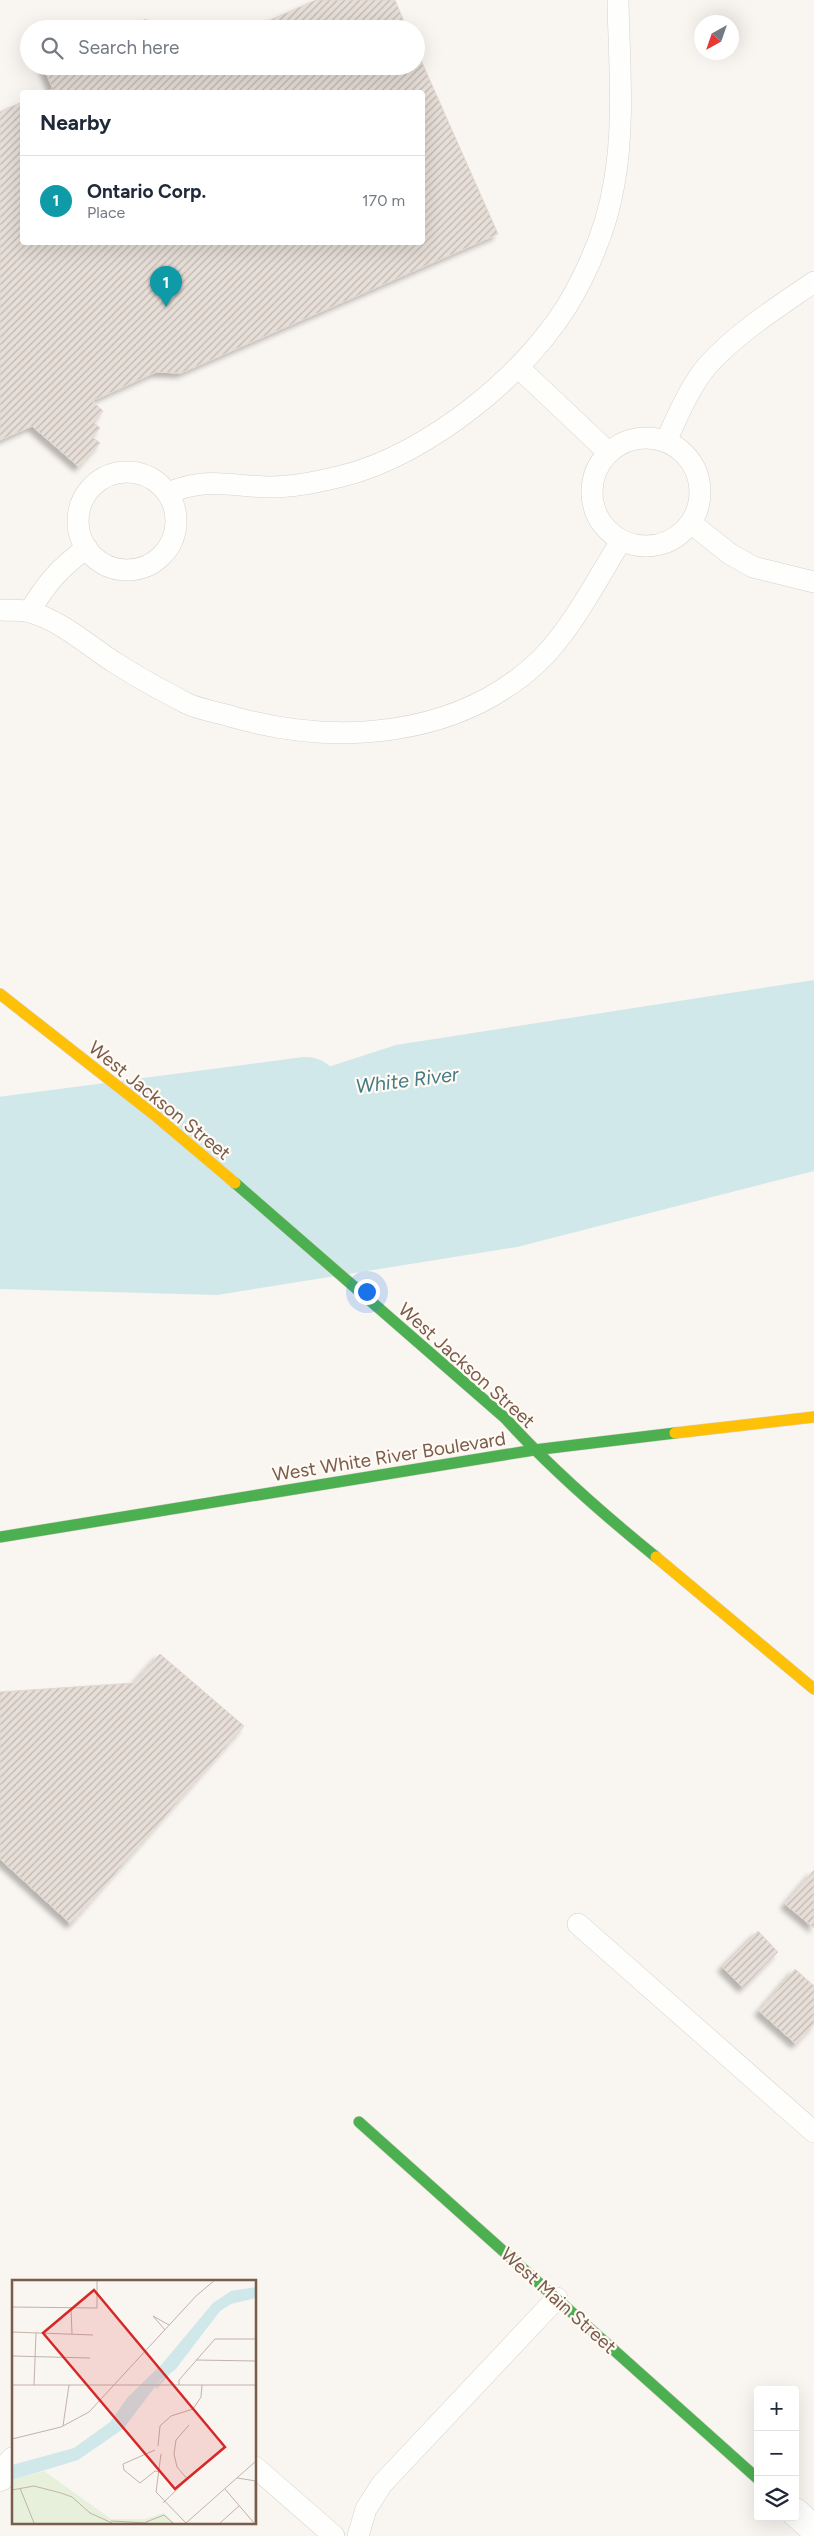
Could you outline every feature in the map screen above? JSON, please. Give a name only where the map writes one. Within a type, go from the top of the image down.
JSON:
[{"type":"street","name":"West Jackson Street","points":[[0,994],[157,1117],[275,1216],[505,1418],[534,1450],[601,1512],[814,1689]]},
{"type":"street","name":"West White River Boulevard","points":[[0,1537],[534,1450],[814,1417]]},
{"type":"street","name":"West Main Street","points":[[359,2122],[756,2476]]},
{"type":"street","points":[[0,2477],[12,2463]]},
{"type":"street","points":[[799,2516],[814,2529]]},
{"type":"lane","points":[[168,493],[186,485],[210,482],[273,487],[343,476],[407,452],[459,418],[518,367],[541,341],[574,294],[599,238],[614,187],[620,142],[618,0]]},
{"type":"lane","points":[[666,442],[678,413],[708,365],[750,328],[814,282]]},
{"type":"lane","points":[[518,367],[609,453]]},
{"type":"lane","points":[[647,437],[666,442],[679,448],[691,461],[698,476],[701,493],[698,510],[691,523],[678,537],[662,545],[645,547],[628,544],[613,536],[601,524],[594,508],[591,492],[594,474],[602,459],[614,448],[629,440],[647,437]]},
{"type":"lane","points":[[124,472],[141,474],[156,481],[168,493],[175,509],[176,526],[171,542],[156,560],[148,565],[131,570],[114,568],[98,560],[87,548],[79,524],[79,516],[83,499],[93,486],[108,476],[124,472]]},
{"type":"lane","points":[[691,523],[730,554],[753,567],[814,582]]},
{"type":"lane","points":[[0,610],[29,612],[70,629],[116,664],[188,704],[262,725],[320,733],[379,732],[446,718],[496,695],[504,689],[539,661],[563,631],[575,615],[621,540]]},
{"type":"lane","points":[[29,612],[46,585],[63,565],[87,548]]},
{"type":"lane","points":[[578,1924],[814,2132]]},
{"type":"lane","points":[[358,2536],[366,2509],[382,2484],[557,2298]]},
{"type":"lane","points":[[256,2467],[334,2536]]},
{"type":"water","points":[[814,980],[814,1171],[517,1247],[217,1295],[0,1289],[0,1146],[65,1152],[396,1045]]},
{"type":"building","points":[[316,0],[395,0],[403,20],[270,20]]},
{"type":"building","points":[[425,69],[498,234],[181,373],[156,372],[92,401],[103,411],[94,423],[100,428],[92,437],[100,443],[79,467],[32,426],[0,440],[0,112],[20,103],[20,245],[425,245],[425,90],[50,90],[53,89],[47,75],[425,75]]},
{"type":"building","points":[[160,1654],[244,1726],[71,1924],[0,1859],[0,1692],[134,1683]]},
{"type":"building","points":[[814,1870],[814,1928],[785,1904]]},
{"type":"building","points":[[758,1931],[778,1952],[743,1988],[722,1967]]},
{"type":"building","points":[[795,1969],[814,1986],[814,2024],[796,2044],[759,2011]]},
{"type":"waterway","name":"White River","points":[[0,1133],[306,1093]]},
{"type":"traffic: fast","points":[[235,1183],[505,1418],[578,1490],[656,1557]]},
{"type":"traffic: fast","points":[[0,1537],[534,1450],[675,1433]]},
{"type":"traffic: fast","points":[[359,2122],[755,2476]]},
{"type":"traffic: slow","points":[[0,994],[157,1117],[235,1183]]},
{"type":"traffic: slow","points":[[675,1433],[814,1417]]},
{"type":"traffic: slow","points":[[656,1557],[814,1689]]},
{"type":"place","name":"Ontario Corp.","points":[[166,307]]}]
